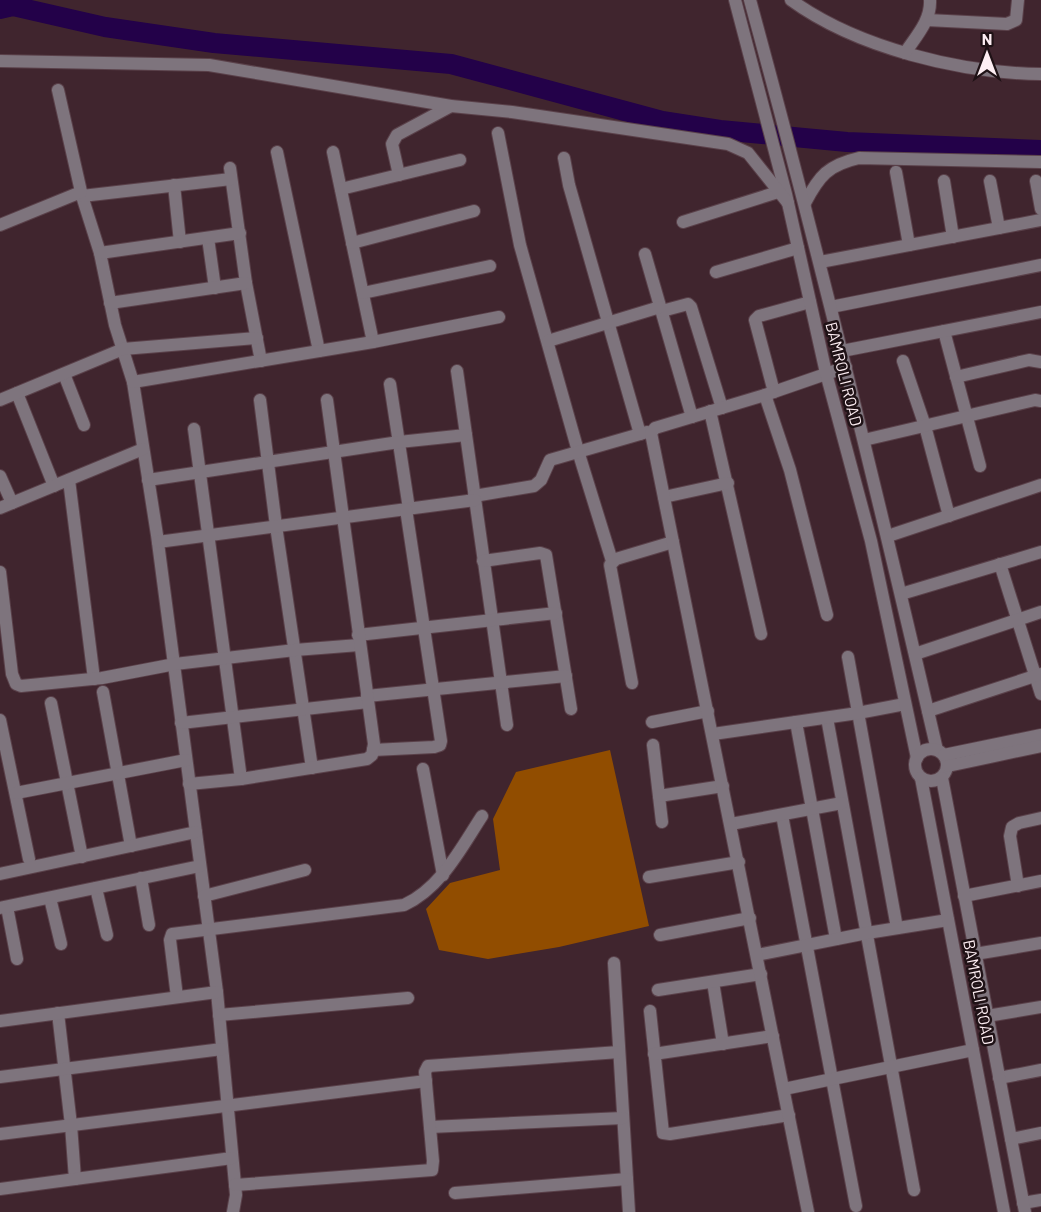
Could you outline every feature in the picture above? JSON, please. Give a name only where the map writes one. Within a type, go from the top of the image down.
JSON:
[{"type":"street","name":"BAMROLI ROAD","points":[[735,0],[798,248],[826,373],[871,541],[917,758]]},
{"type":"street","name":"BAMROLI ROAD","points":[[750,0],[820,262],[888,536],[928,711],[943,757]]},
{"type":"street","points":[[791,0],[806,10],[861,37],[905,53],[941,62],[1006,72],[1041,74]]},
{"type":"street","points":[[905,53],[930,14],[930,0]]},
{"type":"street","points":[[927,20],[1007,24],[1016,20],[1018,0]]},
{"type":"street","points":[[0,61],[209,65],[451,106],[512,112],[728,144],[748,153],[784,197],[682,222]]},
{"type":"street","points":[[58,90],[82,194],[100,253],[110,303],[133,382],[158,542],[217,992],[235,1185],[236,1202],[233,1212]]},
{"type":"street","points":[[399,175],[392,144],[393,139],[451,106]]},
{"type":"street","points":[[498,133],[520,245],[578,452],[612,561],[610,570],[632,683]]},
{"type":"street","points":[[277,152],[319,351]]},
{"type":"street","points":[[333,152],[374,342]]},
{"type":"street","points":[[564,158],[569,185],[608,322],[651,438],[739,862],[808,1212]]},
{"type":"street","points":[[804,199],[824,174],[843,161],[859,158],[1041,162]]},
{"type":"street","points":[[341,189],[460,160]]},
{"type":"street","points":[[896,172],[909,245]]},
{"type":"street","points":[[0,225],[82,194],[174,186],[231,173],[246,283],[261,361]]},
{"type":"street","points":[[944,181],[953,237]]},
{"type":"street","points":[[990,181],[999,228]]},
{"type":"street","points":[[1036,181],[1041,209]]},
{"type":"street","points":[[174,186],[180,242]]},
{"type":"street","points":[[352,243],[474,212]]},
{"type":"street","points":[[820,262],[1041,220]]},
{"type":"street","points":[[100,253],[240,233]]},
{"type":"street","points":[[208,238],[215,288]]},
{"type":"street","points":[[716,272],[798,248]]},
{"type":"street","points":[[645,254],[692,417]]},
{"type":"street","points":[[831,307],[1041,265]]},
{"type":"street","points":[[363,293],[490,266]]},
{"type":"street","points":[[110,303],[246,283]]},
{"type":"street","points":[[810,302],[759,316],[755,320],[769,393],[827,615]]},
{"type":"street","points":[[548,341],[608,322],[661,309],[683,304],[691,307],[716,410],[728,483],[761,634]]},
{"type":"street","points":[[842,351],[1041,312]]},
{"type":"street","points":[[133,382],[374,342],[498,317]]},
{"type":"street","points":[[944,331],[980,466]]},
{"type":"street","points":[[0,400],[123,349],[257,338]]},
{"type":"street","points":[[956,377],[1029,360],[1041,362]]},
{"type":"street","points":[[903,361],[925,426],[950,516]]},
{"type":"street","points":[[158,542],[407,509],[534,486],[542,480],[550,460],[647,432],[846,367]]},
{"type":"street","points":[[457,371],[507,725]]},
{"type":"street","points":[[64,374],[84,425]]},
{"type":"street","points":[[373,750],[434,747],[440,745],[441,735],[390,384]]},
{"type":"street","points":[[17,393],[54,486]]},
{"type":"street","points":[[260,400],[312,768]]},
{"type":"street","points":[[189,784],[312,768],[367,759],[372,755],[367,699],[327,400]]},
{"type":"street","points":[[864,440],[1035,400],[1041,401]]},
{"type":"street","points":[[195,429],[240,779]]},
{"type":"street","points":[[148,480],[399,442],[466,435]]},
{"type":"street","points":[[0,476],[6,506],[143,449]]},
{"type":"street","points":[[69,480],[94,679]]},
{"type":"street","points":[[664,497],[728,483]]},
{"type":"street","points":[[888,536],[1041,485]]},
{"type":"street","points":[[612,561],[673,542]]},
{"type":"street","points":[[901,594],[1041,552]]},
{"type":"street","points":[[483,561],[540,553],[546,555],[572,710]]},
{"type":"street","points":[[1000,564],[1038,675],[1041,693]]},
{"type":"street","points":[[0,572],[12,674],[16,684],[21,686],[94,679],[175,664],[295,650],[424,627],[556,613]]},
{"type":"street","points":[[915,654],[1041,612]]},
{"type":"street","points":[[848,657],[897,928]]},
{"type":"street","points":[[928,711],[1038,675]]},
{"type":"street","points":[[181,723],[304,709],[433,689],[566,676]]},
{"type":"street","points":[[103,692],[131,846]]},
{"type":"street","points":[[51,703],[82,857]]},
{"type":"street","points":[[713,734],[905,704]]},
{"type":"street","points":[[652,722],[708,711]]},
{"type":"street","points":[[826,718],[914,1190]]},
{"type":"street","points":[[0,720],[29,859]]},
{"type":"street","points":[[796,722],[836,939]]},
{"type":"street","points":[[943,757],[1041,735]]},
{"type":"street","points":[[652,745],[662,822]]},
{"type":"street","points":[[943,757],[945,774],[942,778],[931,782],[921,778],[916,770],[917,758],[926,750],[943,757],[1041,746]]},
{"type":"street","points":[[16,793],[186,760]]},
{"type":"street","points":[[423,769],[443,875]]},
{"type":"street","name":"BAMROLI ROAD","points":[[921,778],[1004,1212]]},
{"type":"street","points":[[942,778],[1024,1207],[1041,1200]]},
{"type":"street","points":[[659,796],[723,786]]},
{"type":"street","points":[[731,824],[842,803]]},
{"type":"street","points":[[782,815],[856,1206]]},
{"type":"street","points":[[177,997],[170,936],[175,933],[404,904],[412,901],[443,875],[482,816]]},
{"type":"street","points":[[1018,886],[1010,836],[1012,827],[1041,818]]},
{"type":"street","points":[[0,874],[196,832]]},
{"type":"street","points":[[649,877],[739,862]]},
{"type":"street","points":[[17,959],[3,908],[200,866]]},
{"type":"street","points":[[204,896],[305,870]]},
{"type":"street","points":[[141,878],[149,926]]},
{"type":"street","points":[[964,896],[1041,881]]},
{"type":"street","points":[[96,888],[106,935]]},
{"type":"street","points":[[50,898],[61,944]]},
{"type":"street","points":[[660,935],[750,918]]},
{"type":"street","points":[[757,955],[806,944],[948,920]]},
{"type":"street","points":[[975,954],[1041,943]]},
{"type":"street","points":[[614,963],[629,1212]]},
{"type":"street","points":[[658,990],[761,975]]},
{"type":"street","points":[[713,982],[723,1044]]},
{"type":"street","points":[[0,1021],[217,992]]},
{"type":"street","points":[[219,1015],[408,998]]},
{"type":"street","points":[[987,1016],[1041,1007]]},
{"type":"street","points":[[650,1011],[662,1130],[666,1134],[789,1116]]},
{"type":"street","points":[[58,1013],[75,1179]]},
{"type":"street","points":[[654,1054],[773,1036]]},
{"type":"street","points":[[0,1077],[222,1049]]},
{"type":"street","points":[[784,1089],[973,1050]]},
{"type":"street","points":[[235,1185],[432,1170],[426,1067],[619,1052]]},
{"type":"street","points":[[999,1078],[1041,1070]]},
{"type":"street","points":[[0,1134],[426,1081]]},
{"type":"street","points":[[430,1126],[623,1118]]},
{"type":"street","points":[[1011,1139],[1041,1133]]},
{"type":"street","points":[[0,1189],[232,1158]]},
{"type":"street","points":[[454,1193],[627,1179]]},
{"type":"shaded area","points":[[610,750],[649,926],[559,947],[488,959],[439,950],[426,909],[450,883],[500,870],[493,819],[516,772]]},
{"type":"waterway","points":[[0,9],[13,6],[105,27],[214,43],[451,64],[662,121],[720,130],[847,142],[1041,150]]}]
